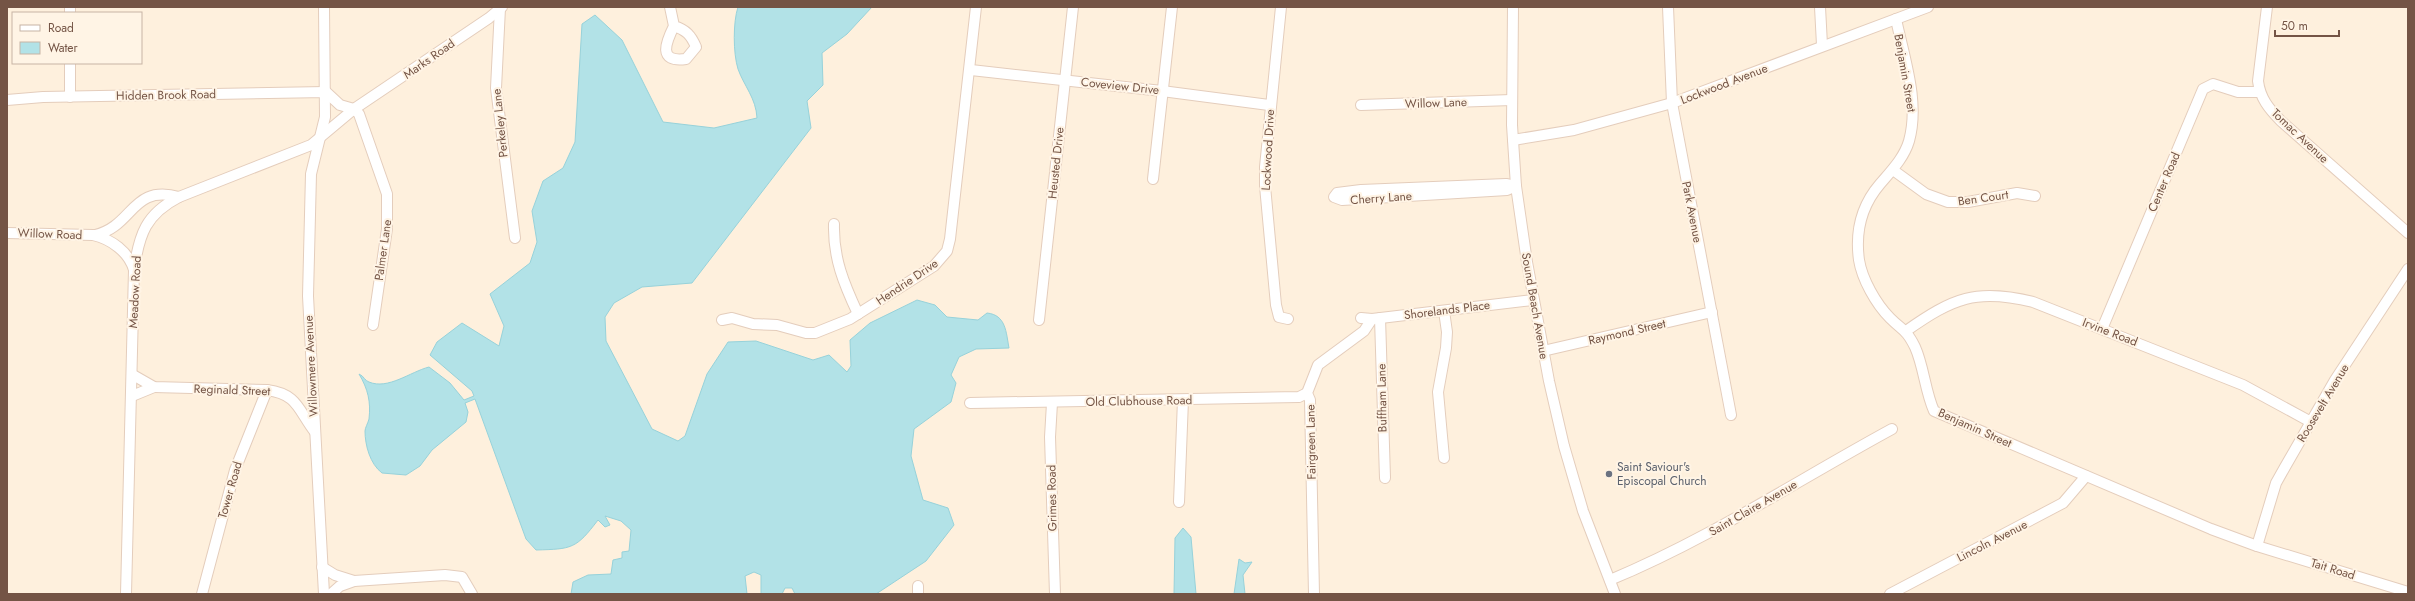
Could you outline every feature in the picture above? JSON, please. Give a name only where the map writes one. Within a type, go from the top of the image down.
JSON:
[{"type":"street","points":[[320,139],[325,117],[326,92],[324,7]]},
{"type":"street","points":[[670,7],[674,26]]},
{"type":"street","name":"Hendrie Drive","points":[[722,320],[732,318],[806,333],[829,329],[858,314],[934,266],[947,251],[950,239],[971,70],[976,7]]},
{"type":"street","name":"Heusted Drive","points":[[1039,320],[1073,7]]},
{"type":"street","points":[[1154,179],[1162,91],[1172,7]]},
{"type":"street","name":"Lockwood Drive","points":[[1281,7],[1270,105],[1264,186],[1283,318]]},
{"type":"street","name":"Sound Beach Avenue","points":[[1513,7],[1512,100],[1516,186],[1533,300],[1556,414],[1579,498],[1615,594]]},
{"type":"street","name":"Park Avenue","points":[[1668,7],[1672,103],[1731,415]]},
{"type":"street","points":[[1820,7],[1822,45]]},
{"type":"street","name":"Lockwood Avenue","points":[[1513,140],[1574,130],[1672,103],[1822,45],[1928,7]]},
{"type":"street","points":[[2259,92],[2260,64],[2268,7]]},
{"type":"street","name":"Marks Road","points":[[320,139],[354,109],[489,18],[501,8]]},
{"type":"street","name":"Perkeley Lane","points":[[501,8],[496,96],[515,238]]},
{"type":"street","name":"Benjamin Street","points":[[1896,19],[1913,114],[1908,144],[1893,170],[1870,197],[1860,220],[1859,260],[1863,276],[1876,298],[1889,317],[1906,331],[1916,350],[1934,411],[2168,512],[2257,546]]},
{"type":"street","points":[[70,64],[70,96]]},
{"type":"street","name":"Coveview Drive","points":[[971,70],[1162,91],[1270,105]]},
{"type":"street","name":"Center Road","points":[[2102,329],[2203,89],[2213,84],[2238,92],[2259,92]]},
{"type":"street","points":[[326,92],[340,105],[354,109]]},
{"type":"street","name":"Hidden Brook Road","points":[[7,100],[70,96],[326,92]]},
{"type":"street","name":"Tomac Avenue","points":[[2259,92],[2266,104],[2280,119],[2408,233]]},
{"type":"street","name":"Willow Lane","points":[[1361,105],[1512,100]]},
{"type":"street","name":"Palmer Lane","points":[[354,109],[364,126],[387,194],[387,234],[377,288],[373,325]]},
{"type":"street","name":"Meadow Road","points":[[126,594],[133,375],[134,270],[143,231],[162,206],[179,197],[297,152],[320,139]]},
{"type":"street","name":"Willowmere Avenue","points":[[320,139],[311,174],[309,216],[309,326],[324,594]]},
{"type":"street","name":"Ben Court","points":[[1893,170],[1926,194],[1948,202],[1968,202],[2017,193],[2035,196]]},
{"type":"street","name":"Cherry Lane","points":[[1506,184],[1516,186],[1507,190],[1342,200],[1334,196],[1337,193],[1361,190],[1506,184]]},
{"type":"street","name":"Willow Road","points":[[93,235],[107,232],[117,226],[131,209],[150,196],[158,193],[179,197]]},
{"type":"street","points":[[834,224],[834,248],[838,265],[858,314]]},
{"type":"street","name":"Willow Road","points":[[7,233],[93,235],[103,237],[117,246],[132,262],[134,270]]},
{"type":"street","name":"Roosevelt Avenue","points":[[2257,546],[2276,483],[2335,380],[2408,269]]},
{"type":"street","name":"Irvine Road","points":[[1906,331],[1948,304],[1968,297],[1986,295],[2033,302],[2243,385],[2311,422]]},
{"type":"street","name":"Shorelands Place","points":[[1361,318],[1376,318],[1444,311],[1533,300]]},
{"type":"street","points":[[1444,311],[1447,332],[1446,348],[1438,392],[1444,458]]},
{"type":"street","name":"Raymond Street","points":[[1543,351],[1712,312]]},
{"type":"street","name":"Fairgreen Lane","points":[[1314,594],[1310,400],[1307,393],[1318,365],[1364,331],[1376,318]]},
{"type":"street","name":"Buffham Lane","points":[[1376,318],[1385,478]]},
{"type":"street","points":[[133,375],[154,388]]},
{"type":"street","name":"Reginald Street","points":[[132,396],[154,388],[266,390],[291,398],[314,432]]},
{"type":"street","name":"Tower Road","points":[[202,594],[235,470],[266,390]]},
{"type":"street","name":"Old Clubhouse Road","points":[[970,403],[1183,400],[1298,396],[1307,393]]},
{"type":"street","points":[[1179,502],[1183,400]]},
{"type":"street","name":"Grimes Road","points":[[1052,403],[1050,437],[1054,594]]},
{"type":"street","name":"Saint Claire Avenue","points":[[1610,580],[1659,559],[1717,529],[1892,429]]},
{"type":"street","name":"Lincoln Avenue","points":[[1890,594],[2063,503],[2086,476]]},
{"type":"street","name":"Tait Road","points":[[2257,546],[2408,592]]},
{"type":"street","points":[[322,566],[335,575],[354,581]]},
{"type":"street","points":[[331,594],[340,586],[354,581],[454,575],[464,580],[472,594]]},
{"type":"water","points":[[738,7],[872,7],[847,34],[822,53],[823,85],[807,101],[811,128],[692,283],[642,287],[614,303],[605,317],[606,341],[652,429],[678,441],[685,436],[707,374],[728,342],[756,341],[813,360],[829,355],[847,372],[851,366],[850,340],[870,323],[917,300],[935,305],[947,317],[978,320],[987,313],[993,314],[1002,321],[1004,325],[1009,348],[976,349],[959,357],[951,375],[956,383],[951,402],[914,429],[911,456],[923,500],[948,508],[954,525],[926,561],[876,594],[795,594],[792,588],[785,588],[782,594],[761,594],[761,575],[754,572],[745,576],[747,594],[571,594],[573,582],[588,575],[611,574],[613,560],[622,558],[622,552],[629,551],[631,530],[621,521],[605,516],[610,525],[605,527],[598,520],[584,537],[572,546],[558,549],[536,550],[526,539],[475,399],[465,403],[468,412],[466,422],[432,450],[420,466],[406,475],[382,473],[374,465],[367,448],[365,428],[369,419],[370,407],[367,390],[359,374],[366,381],[376,384],[384,384],[429,367],[450,383],[464,400],[474,396],[472,391],[430,355],[437,342],[462,323],[499,346],[504,326],[490,294],[530,263],[537,242],[532,211],[543,181],[563,168],[575,142],[582,24],[595,15],[622,40],[663,122],[714,128],[757,118],[754,104],[740,75],[736,62],[734,29]]},
{"type":"water","points":[[1183,528],[1191,537],[1196,594],[1174,594],[1175,538]]},
{"type":"water","points":[[1239,559],[1245,563],[1252,562],[1243,575],[1245,594],[1234,594]]},
{"type":"place","name":"Saint Saviour's Episcopal Church","points":[[1609,474]]}]
